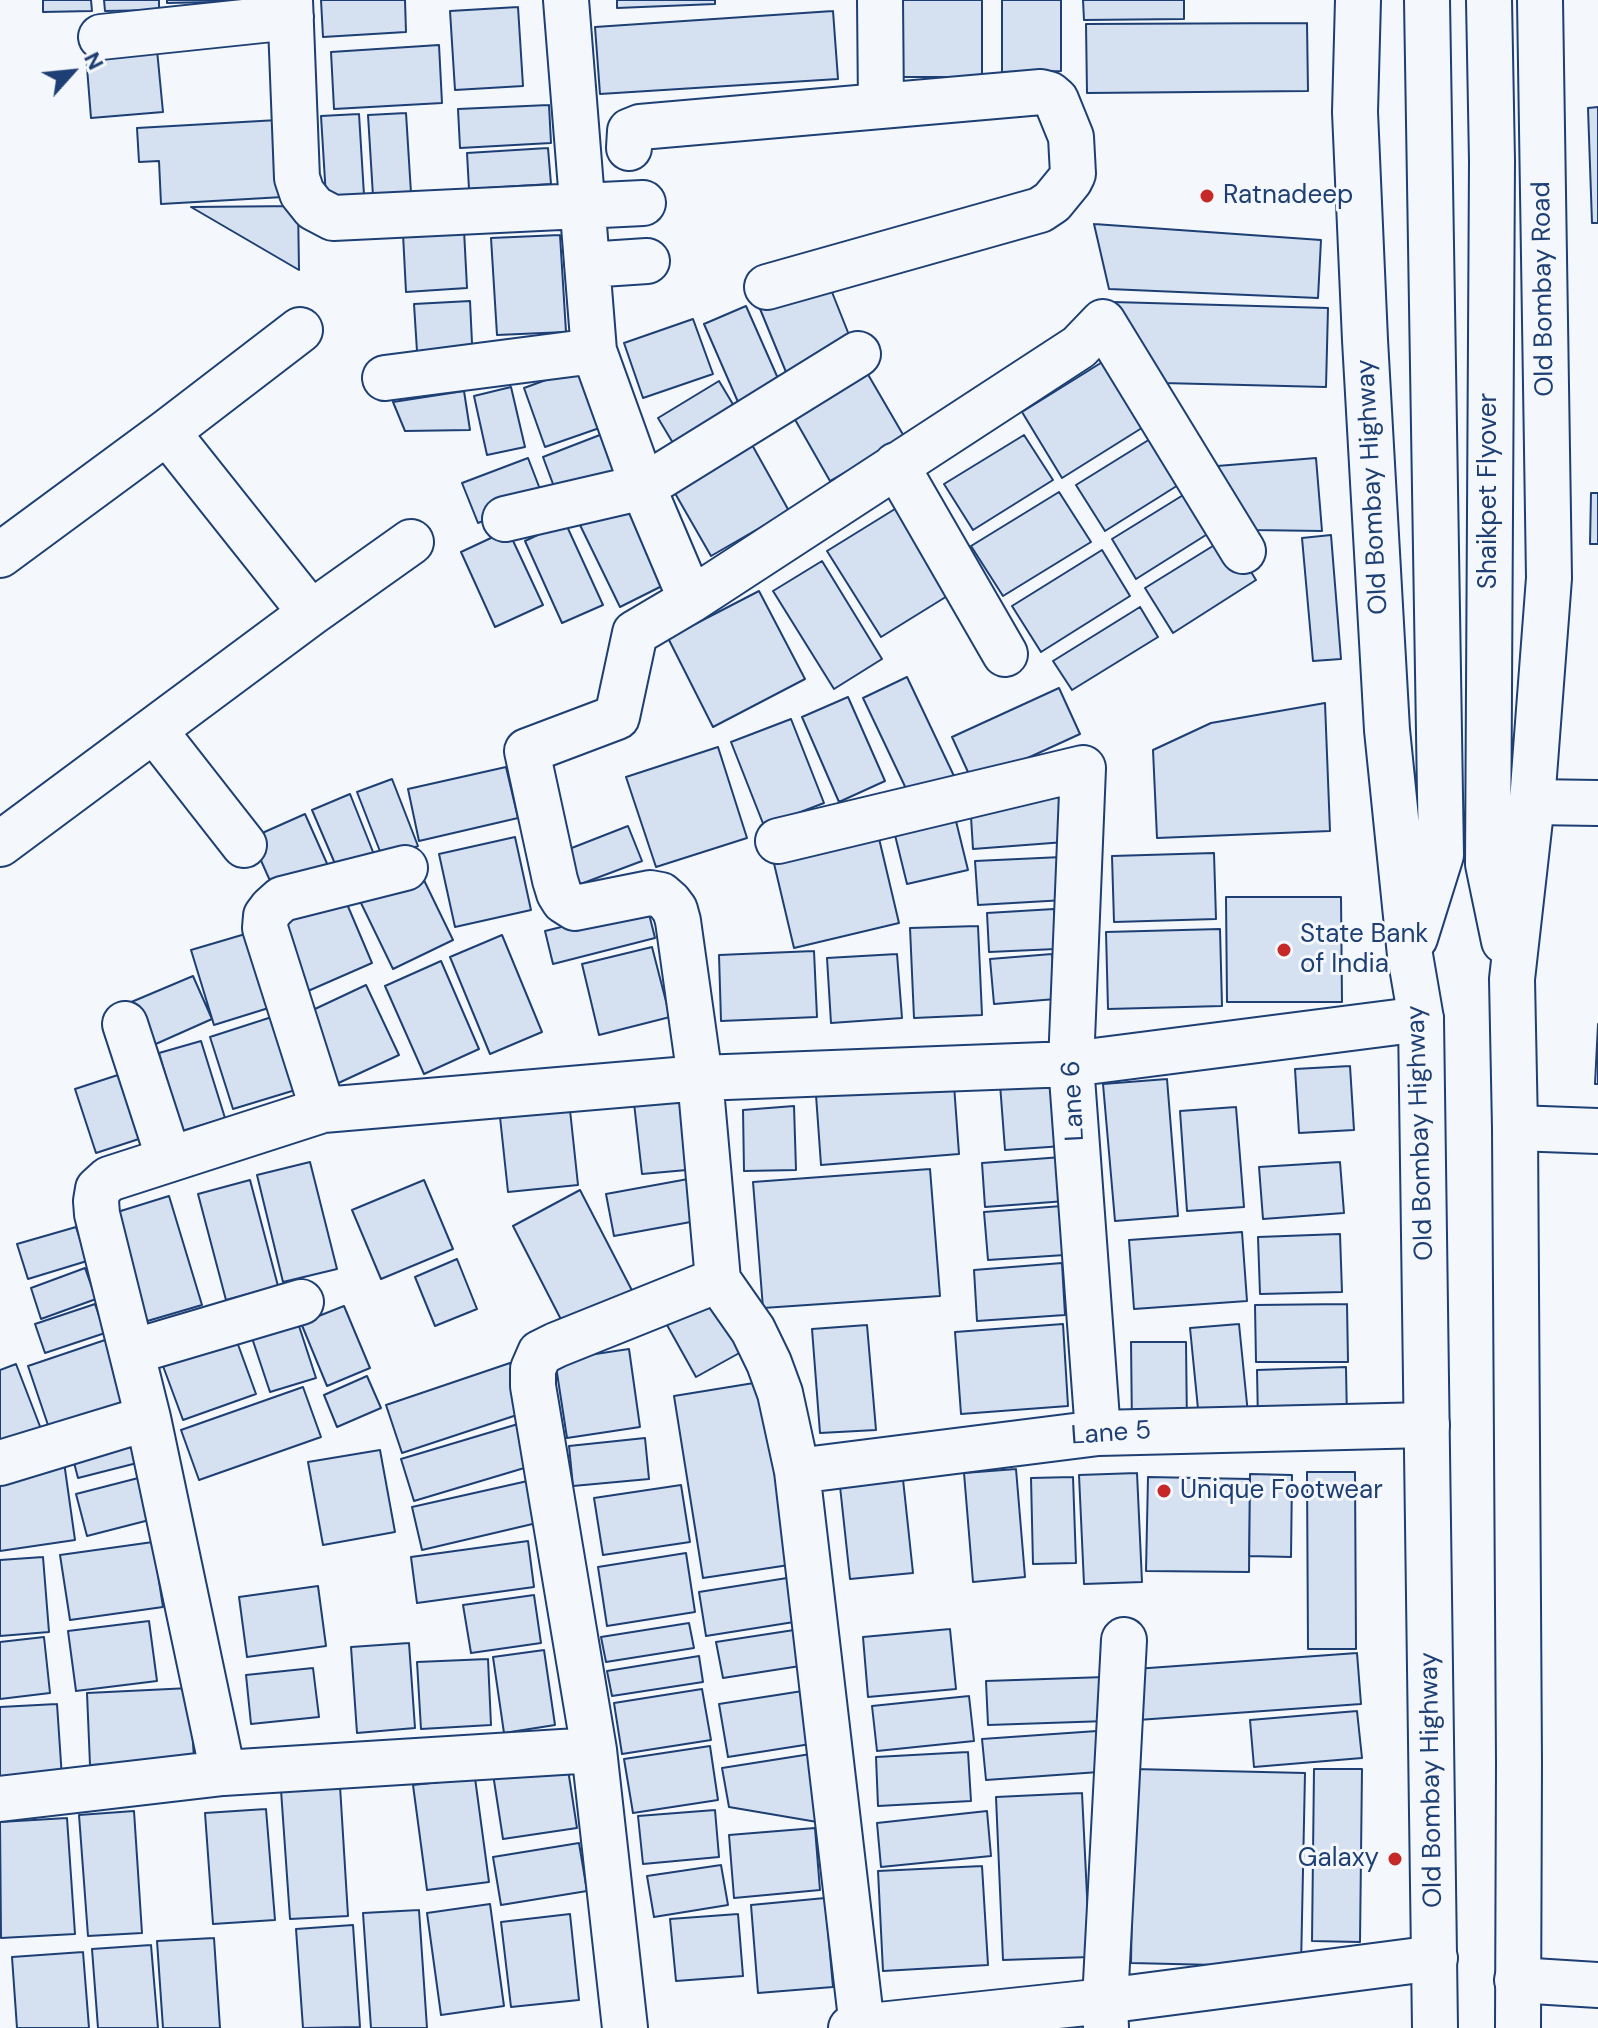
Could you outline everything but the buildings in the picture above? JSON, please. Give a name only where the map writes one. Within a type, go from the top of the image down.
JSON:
[{"type":"street","points":[[566,0],[594,351],[643,487],[691,600]]},
{"type":"street","points":[[880,0],[881,106]]},
{"type":"street","name":"Old Bombay Highway","points":[[1358,0],[1355,112],[1387,730],[1410,955],[1421,1019],[1435,2028]]},
{"type":"street","name":"Shaikpet Flyover","points":[[1410,955],[1441,855],[1427,0]]},
{"type":"street","name":"Shaikpet Flyover","points":[[1489,0],[1492,161],[1488,864],[1512,979]]},
{"type":"street","name":"Old Bombay Road","points":[[1532,802],[1549,578],[1540,0]]},
{"type":"street","points":[[101,37],[290,8],[297,178],[302,193],[314,208],[333,218],[643,203]]},
{"type":"street","points":[[578,152],[636,147],[630,131],[640,127],[1041,92],[1056,100],[1071,137],[1073,174],[1052,202],[1040,210],[767,287]]},
{"type":"street","points":[[587,265],[647,261]]},
{"type":"street","points":[[1243,551],[1103,322],[1079,347],[691,600],[635,633],[617,717],[527,751],[555,880],[564,901],[575,908],[650,893],[661,895],[669,902],[678,921],[700,1078],[718,1280],[753,1330],[769,1363],[780,1393],[797,1471],[857,2027],[1106,2014],[1435,1958]]},
{"type":"street","points":[[0,555],[300,330]]},
{"type":"street","points":[[385,378],[594,351]]},
{"type":"street","points":[[505,519],[643,487],[858,354]]},
{"type":"street","points":[[167,432],[311,613]]},
{"type":"street","points":[[896,465],[1005,654]]},
{"type":"street","points":[[0,844],[411,542]]},
{"type":"street","points":[[154,730],[244,845]]},
{"type":"street","name":"Lane 6","points":[[778,841],[1083,768],[1071,1064],[1098,1433]]},
{"type":"street","points":[[1518,2028],[1519,1763],[1512,979],[1532,802],[1598,803]]},
{"type":"street","points":[[323,1110],[265,928],[266,916],[282,899],[405,868]]},
{"type":"street","points":[[223,1773],[148,1418],[97,1214],[98,1189],[109,1179],[323,1110],[700,1078],[1071,1064],[1421,1019]]},
{"type":"street","points":[[125,1024],[169,1159]]},
{"type":"street","points":[[1515,1128],[1598,1131]]},
{"type":"street","points":[[625,2028],[594,1750],[535,1402],[533,1369],[540,1353],[556,1345],[718,1280]]},
{"type":"street","points":[[132,1352],[301,1302]]},
{"type":"street","points":[[0,1463],[148,1418]]},
{"type":"street","name":"Lane 5","points":[[797,1471],[1098,1433],[1427,1425]]},
{"type":"street","points":[[1106,2014],[1124,1640]]},
{"type":"street","points":[[0,1799],[223,1773],[594,1750]]},
{"type":"street","points":[[1517,1980],[1598,1985]]},
{"type":"place","name":"Ratnadeep","points":[[1207,196]]},
{"type":"place","name":"State Bank of India","points":[[1284,950]]},
{"type":"place","name":"Unique Footwear","points":[[1164,1491]]},
{"type":"place","name":"Galaxy","points":[[1395,1859]]}]
